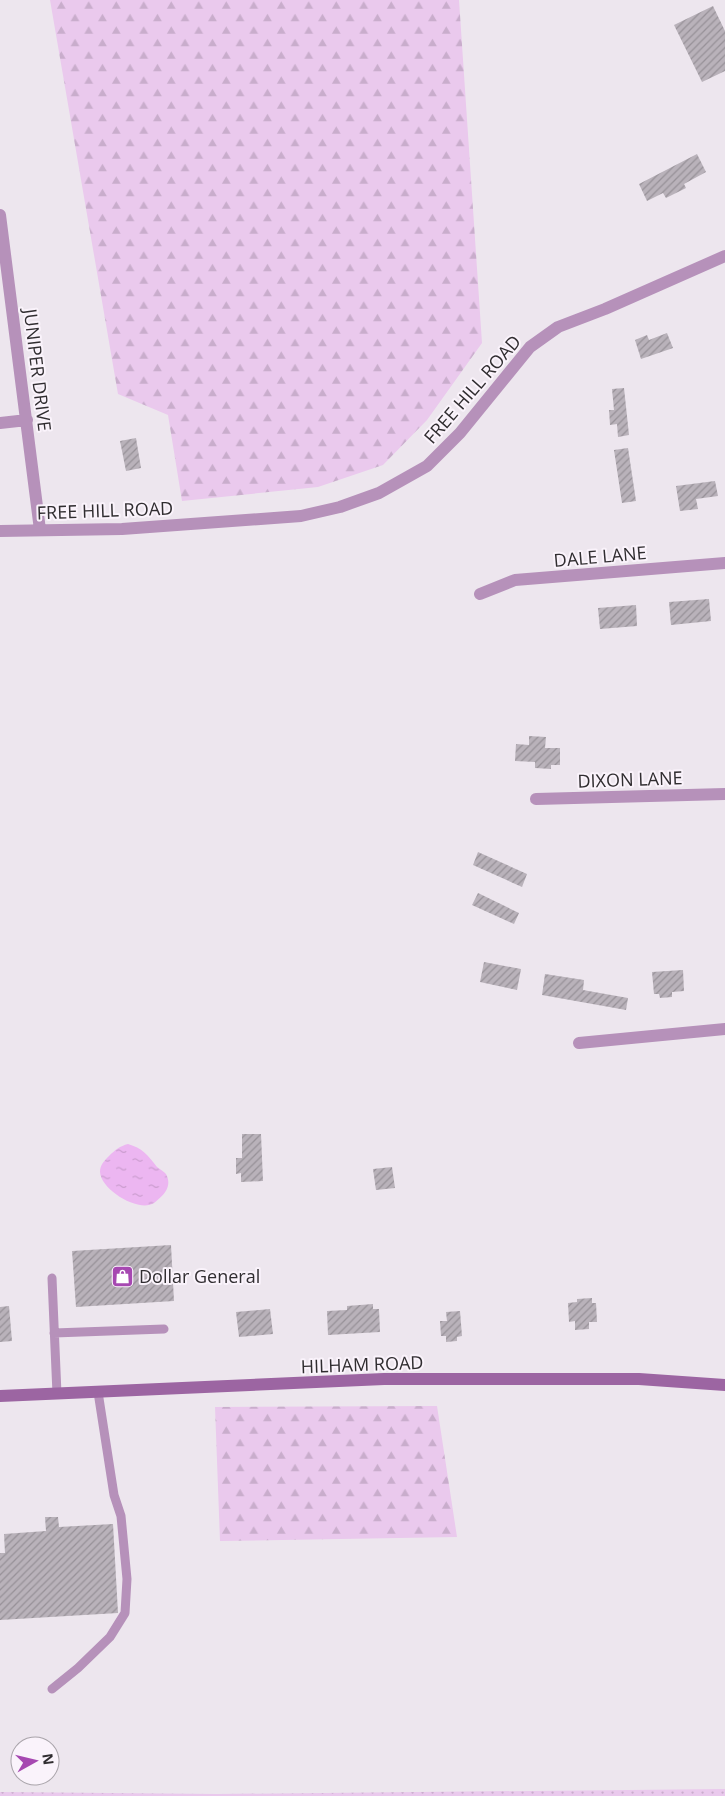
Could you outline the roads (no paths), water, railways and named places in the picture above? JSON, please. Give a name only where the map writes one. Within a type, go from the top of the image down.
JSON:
[{"type":"main road","name":"HILHAM ROAD","points":[[0,1396],[384,1379],[639,1379],[725,1385]]},
{"type":"street","name":"JUNIPER DRIVE","points":[[0,215],[4,282],[27,420],[40,530]]},
{"type":"street","name":"FREE HILL ROAD","points":[[0,531],[122,529],[301,516],[340,507],[379,493],[427,466],[460,433],[530,347],[558,327],[606,309],[725,256]]},
{"type":"street","points":[[0,423],[27,420]]},
{"type":"street","name":"DALE LANE","points":[[480,594],[515,580],[725,563]]},
{"type":"street","name":"DIXON LANE","points":[[536,799],[725,794]]},
{"type":"street","points":[[579,1043],[725,1029]]},
{"type":"lane","points":[[52,1278],[57,1394]]},
{"type":"lane","points":[[54,1333],[164,1330]]},
{"type":"lane","points":[[52,1689],[78,1668],[110,1637],[125,1613],[127,1579],[121,1516],[114,1495],[98,1392]]},
{"type":"water","points":[[128,1144],[144,1152],[166,1174],[168,1187],[164,1194],[154,1203],[139,1205],[122,1198],[107,1186],[102,1179],[100,1170],[104,1161],[116,1150]]},
{"type":"place","name":"Dollar General","points":[[123,1276]]}]
